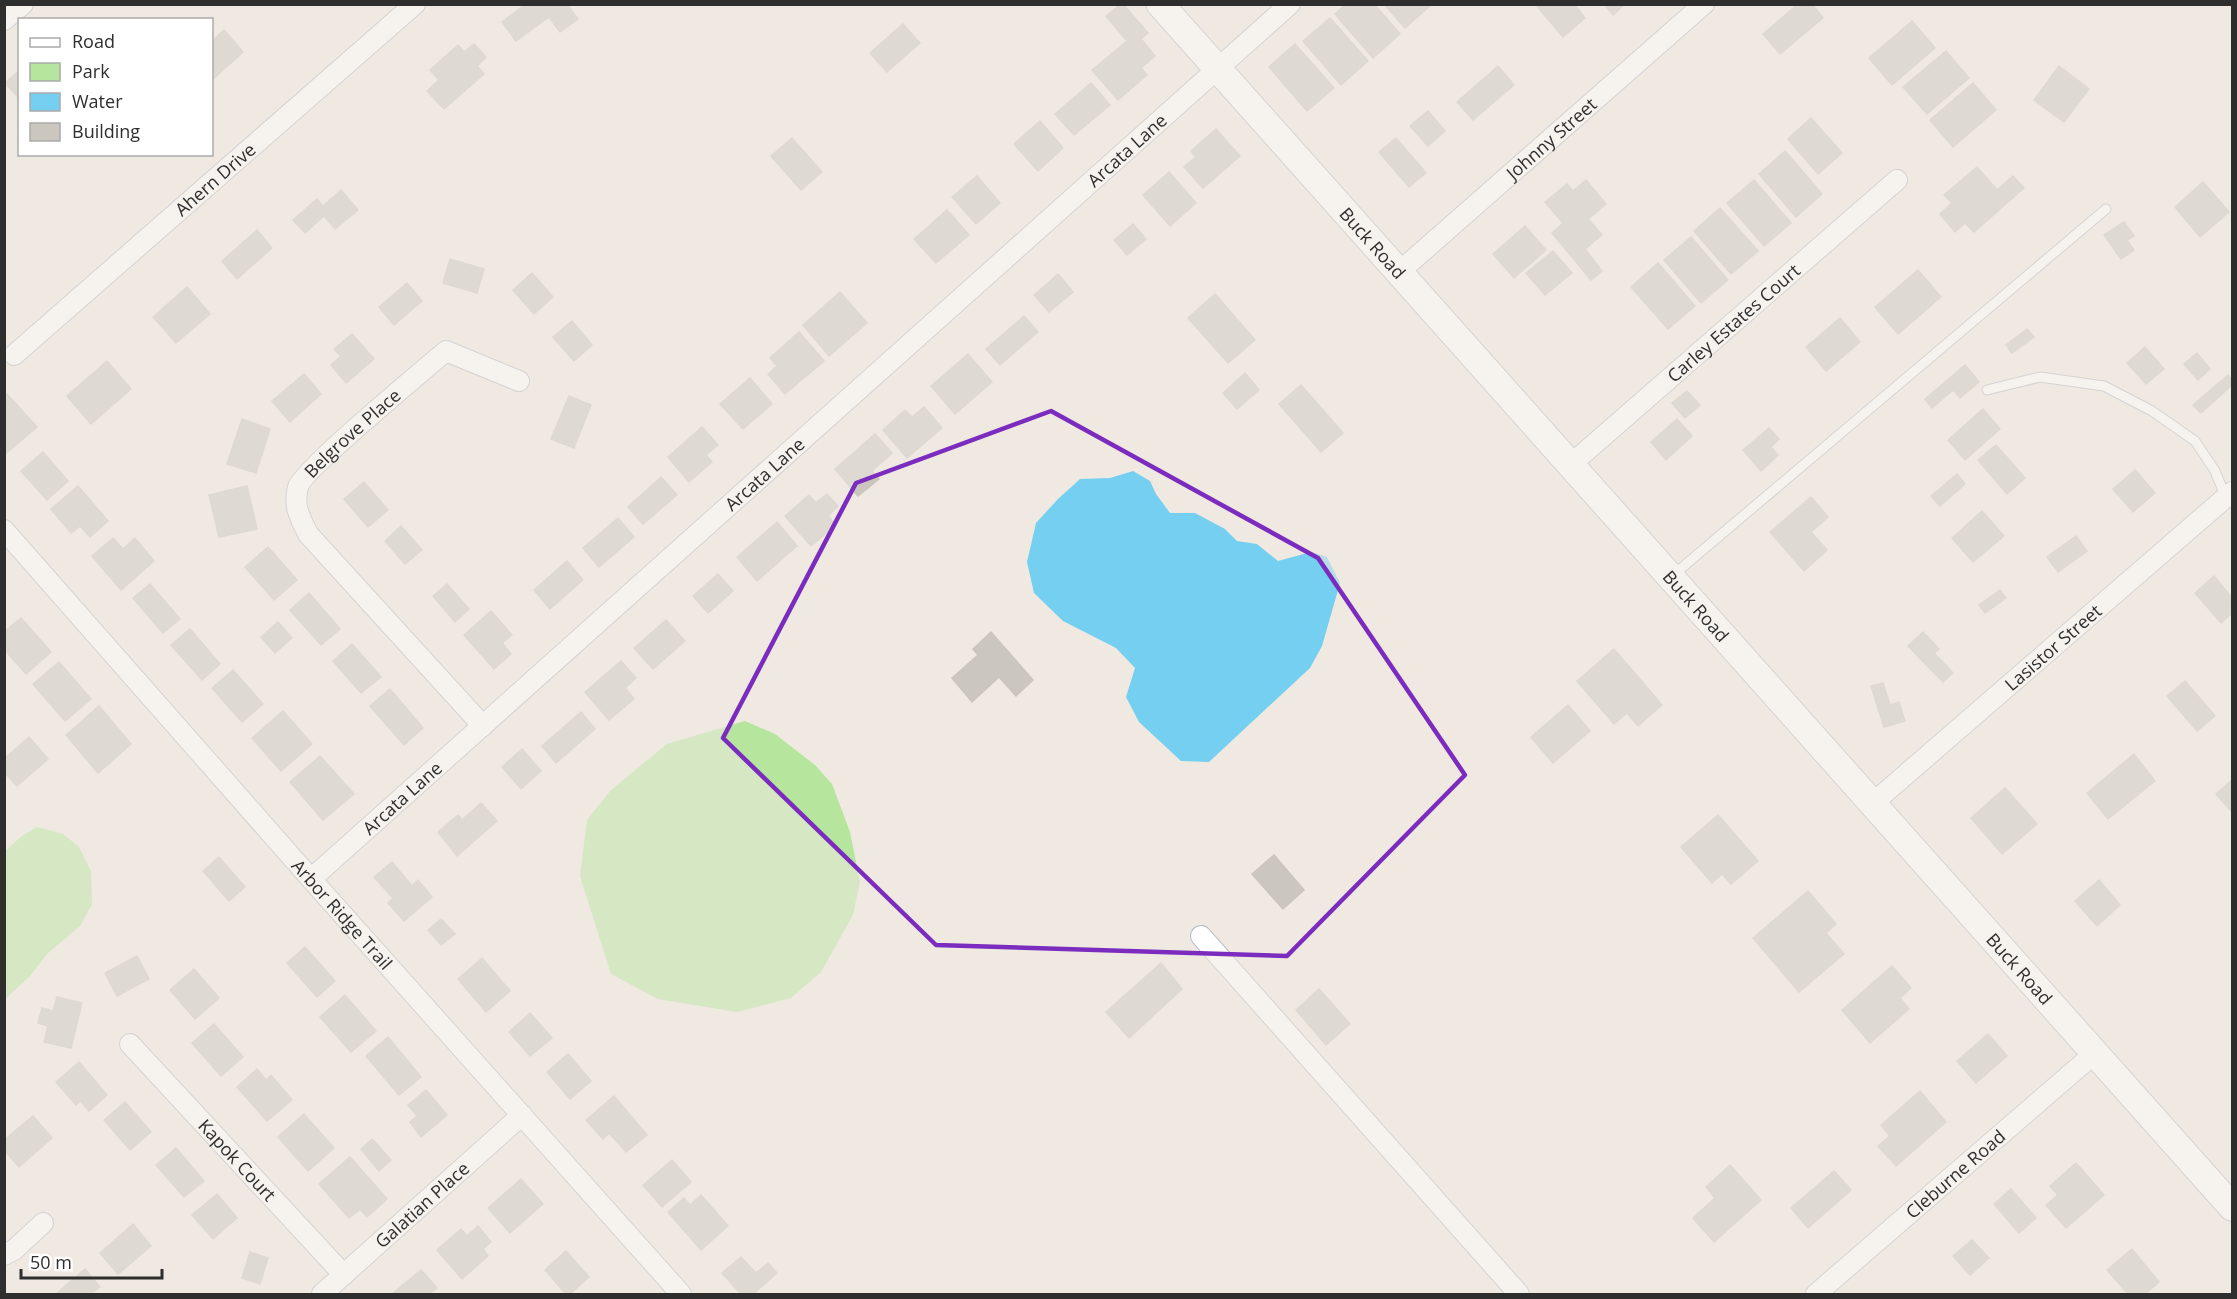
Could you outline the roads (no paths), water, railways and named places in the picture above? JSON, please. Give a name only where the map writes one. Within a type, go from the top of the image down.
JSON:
[{"type":"street","points":[[4,20],[22,4]]},
{"type":"street","name":"Ahern Drive","points":[[14,355],[415,4]]},
{"type":"street","name":"Buck Road","points":[[1160,4],[1569,466],[1873,803],[2232,1207]]},
{"type":"street","name":"Arcata Lane","points":[[311,879],[1290,4]]},
{"type":"street","name":"Johnny Street","points":[[1398,273],[1704,4]]},
{"type":"street","name":"Carley Estates Court","points":[[1569,466],[1897,180]]},
{"type":"street","name":"Belgrove Place","points":[[483,726],[308,534],[296,509],[298,484],[319,462],[446,351],[519,381]]},
{"type":"street","name":"Lasistor Street","points":[[1873,803],[2229,495]]},
{"type":"street","name":"Arbor Ridge Trail","points":[[4,530],[681,1294]]},
{"type":"street","points":[[1201,936],[1519,1294]]},
{"type":"street","name":"Kapok Court","points":[[130,1044],[344,1275]]},
{"type":"street","name":"Cleburne Road","points":[[1827,1290],[2095,1053]]},
{"type":"street","name":"Galatian Place","points":[[322,1294],[522,1115]]},
{"type":"street","points":[[4,1255],[14,1250],[43,1223]]},
{"type":"lane","points":[[1671,578],[2106,209]]},
{"type":"lane","points":[[1988,390],[2040,377],[2104,386],[2151,411],[2195,441],[2229,495]]},
{"type":"water","points":[[1133,471],[1150,481],[1156,494],[1170,513],[1195,513],[1225,529],[1237,541],[1257,544],[1278,561],[1311,552],[1327,557],[1340,583],[1322,646],[1310,668],[1209,762],[1181,761],[1139,722],[1126,697],[1135,668],[1116,648],[1063,621],[1034,593],[1027,562],[1036,523],[1080,479],[1110,478]]}]
